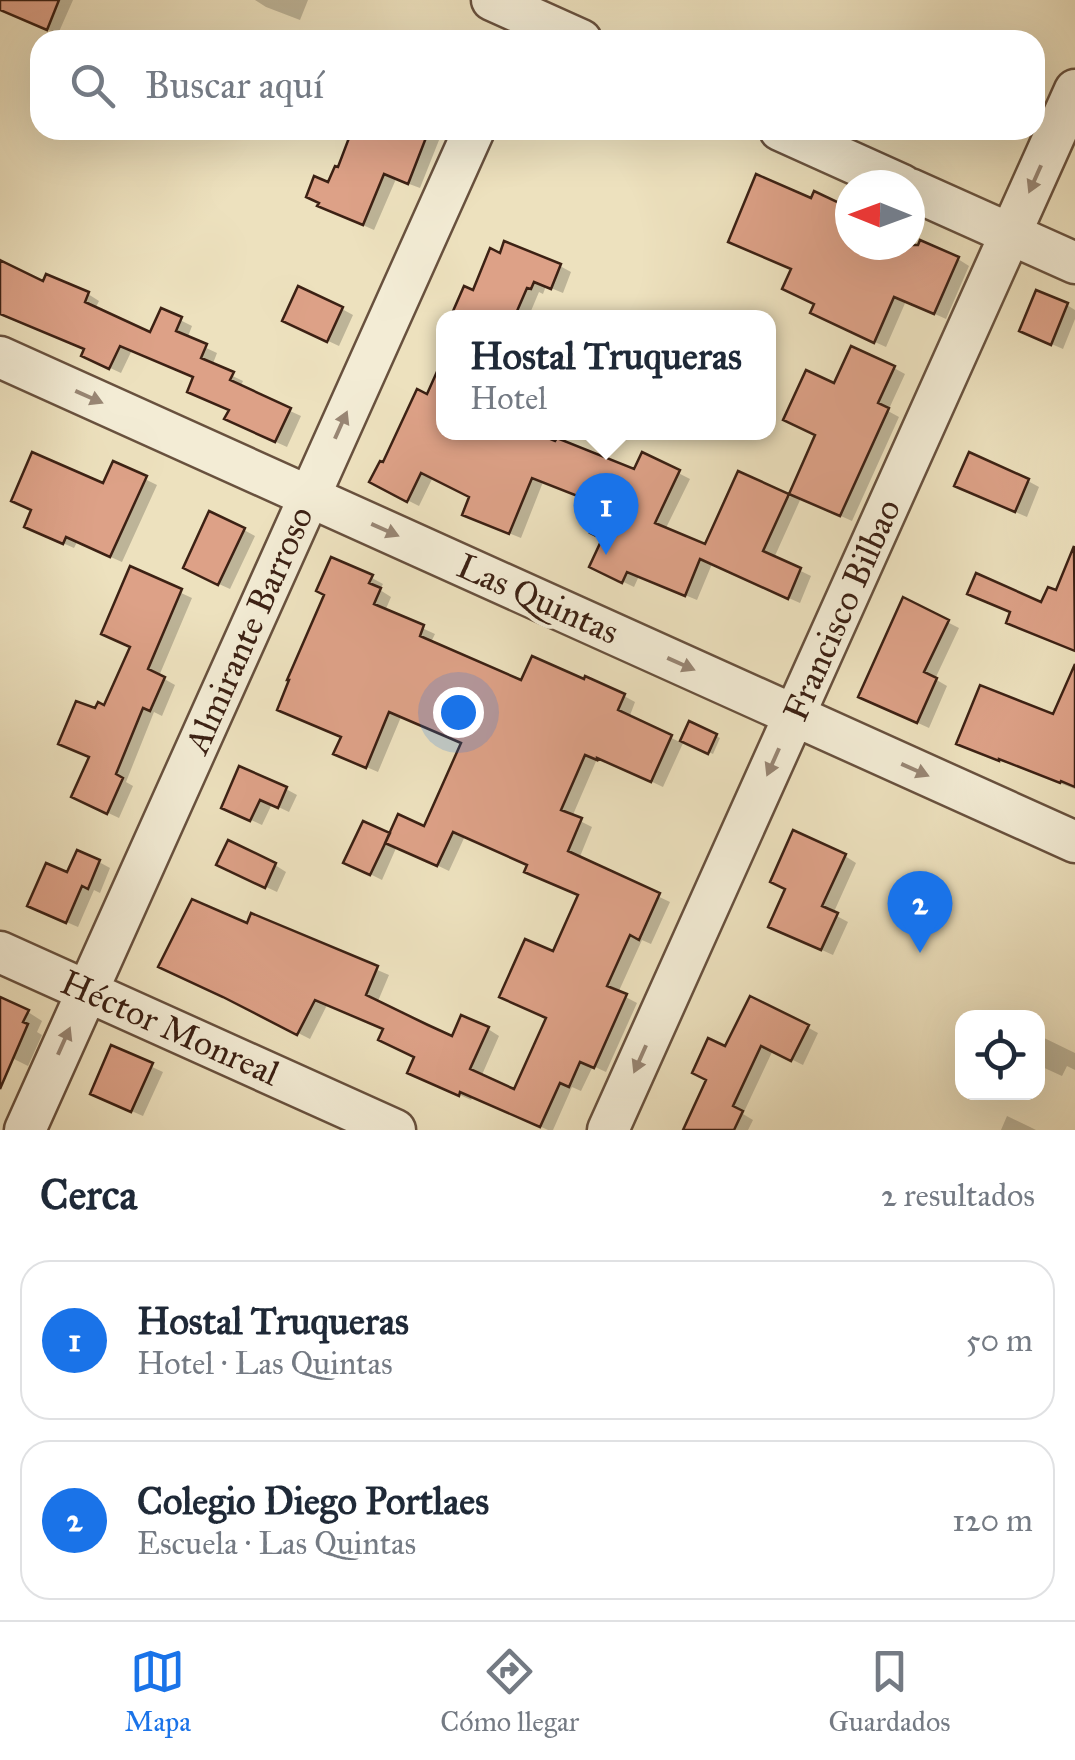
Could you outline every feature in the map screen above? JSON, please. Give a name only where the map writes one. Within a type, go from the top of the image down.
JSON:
[{"type":"street","points":[[516,14],[556,30]]},
{"type":"street","name":"Francisco Bilbao","points":[[608,1130],[1075,90]]},
{"type":"street","name":"Almirante Barroso","points":[[24,1130],[469,140]]},
{"type":"street","points":[[802,140],[869,170]]},
{"type":"street","points":[[925,195],[1075,263]]},
{"type":"street","name":"Las Quintas","points":[[0,356],[1075,842]]},
{"type":"street","name":"Héctor Monreal","points":[[0,952],[395,1130]]},
{"type":"building","points":[[0,0],[59,0],[47,30],[0,10]]},
{"type":"building","points":[[348,140],[425,140],[408,184],[384,174],[363,225],[317,206],[319,203],[306,197],[314,176],[328,182],[335,166],[338,167]]},
{"type":"building","points":[[756,174],[811,198],[814,191],[835,201],[835,260],[925,260],[925,242],[959,257],[934,314],[894,297],[874,343],[810,313],[814,304],[782,289],[791,269],[728,242]]},
{"type":"building","points":[[504,241],[561,264],[551,289],[534,282],[517,310],[454,310],[464,286],[473,290],[490,248],[500,253]]},
{"type":"building","points":[[0,260],[43,281],[46,274],[89,292],[85,302],[150,332],[161,308],[182,317],[176,331],[207,344],[201,358],[234,372],[230,380],[291,408],[275,442],[224,419],[229,410],[187,392],[193,377],[120,346],[109,369],[81,356],[84,349],[0,314]]},
{"type":"building","points":[[298,286],[343,307],[327,342],[282,321]]},
{"type":"building","points":[[1036,290],[1068,303],[1051,345],[1019,331]]},
{"type":"building","points":[[851,346],[895,366],[878,403],[889,408],[840,516],[789,494],[815,435],[783,420],[806,370],[834,383]]},
{"type":"building","points":[[436,374],[436,440],[562,440],[634,469],[642,452],[680,470],[655,523],[705,544],[738,471],[789,494],[763,551],[801,568],[788,599],[700,559],[685,596],[627,572],[622,583],[589,567],[602,539],[590,533],[603,506],[532,478],[509,534],[462,515],[469,497],[421,473],[407,502],[369,482],[380,461],[383,462],[417,389],[427,394]]},
{"type":"building","points":[[32,452],[103,483],[113,461],[147,476],[110,557],[66,537],[63,544],[24,527],[31,510],[11,501]]},
{"type":"building","points":[[969,452],[1029,479],[1015,512],[954,486]]},
{"type":"building","points":[[209,511],[245,528],[218,585],[183,568]]},
{"type":"building","points":[[1074,546],[1075,651],[1006,623],[1010,612],[967,594],[976,573],[1041,602],[1048,587],[1056,590]]},
{"type":"building","points":[[331,557],[373,575],[369,583],[381,588],[374,604],[424,625],[420,636],[521,680],[532,656],[584,679],[585,676],[625,694],[618,710],[672,735],[651,782],[585,755],[561,810],[582,818],[568,851],[660,893],[639,940],[630,935],[607,986],[627,994],[594,1068],[580,1062],[569,1087],[560,1083],[540,1127],[407,1073],[414,1057],[378,1040],[383,1029],[315,1000],[297,1035],[158,967],[192,899],[247,923],[251,913],[378,966],[366,995],[428,1025],[452,1036],[461,1015],[489,1027],[470,1069],[514,1089],[546,1018],[499,997],[525,939],[553,951],[578,895],[524,872],[527,865],[453,832],[437,866],[385,843],[398,814],[424,826],[461,743],[389,712],[366,768],[333,754],[341,737],[277,710],[324,595],[316,591]]},
{"type":"building","points":[[130,566],[182,589],[148,669],[165,677],[150,711],[143,708],[116,774],[123,778],[107,814],[71,797],[89,757],[58,744],[76,701],[95,708],[98,702],[104,705],[130,647],[101,634]]},
{"type":"building","points":[[903,597],[949,620],[924,672],[937,678],[917,723],[858,697]]},
{"type":"building","points":[[1075,664],[1075,787],[956,744],[980,685],[1053,714]]},
{"type":"building","points":[[689,721],[717,734],[708,754],[680,741]]},
{"type":"building","points":[[239,766],[287,787],[278,808],[260,800],[250,821],[221,808]]},
{"type":"building","points":[[363,821],[390,833],[370,875],[343,863]]},
{"type":"building","points":[[793,830],[846,854],[822,906],[838,913],[821,950],[768,927],[785,889],[770,882]]},
{"type":"building","points":[[228,840],[276,863],[265,888],[216,865]]},
{"type":"building","points":[[77,850],[100,860],[88,889],[82,886],[66,923],[27,906],[46,863],[67,872]]},
{"type":"building","points":[[750,996],[809,1025],[791,1061],[761,1046],[733,1106],[743,1111],[734,1130],[683,1130],[706,1080],[692,1073],[708,1038],[725,1046]]},
{"type":"building","points":[[0,997],[29,1010],[23,1022],[28,1024],[0,1089]]},
{"type":"building","points":[[111,1045],[153,1063],[131,1112],[90,1094]]},
{"type":"place","name":"Hostal Truqueras","points":[[606,555]]},
{"type":"place","name":"Colegio Diego Portlaes","points":[[920,953]]}]
